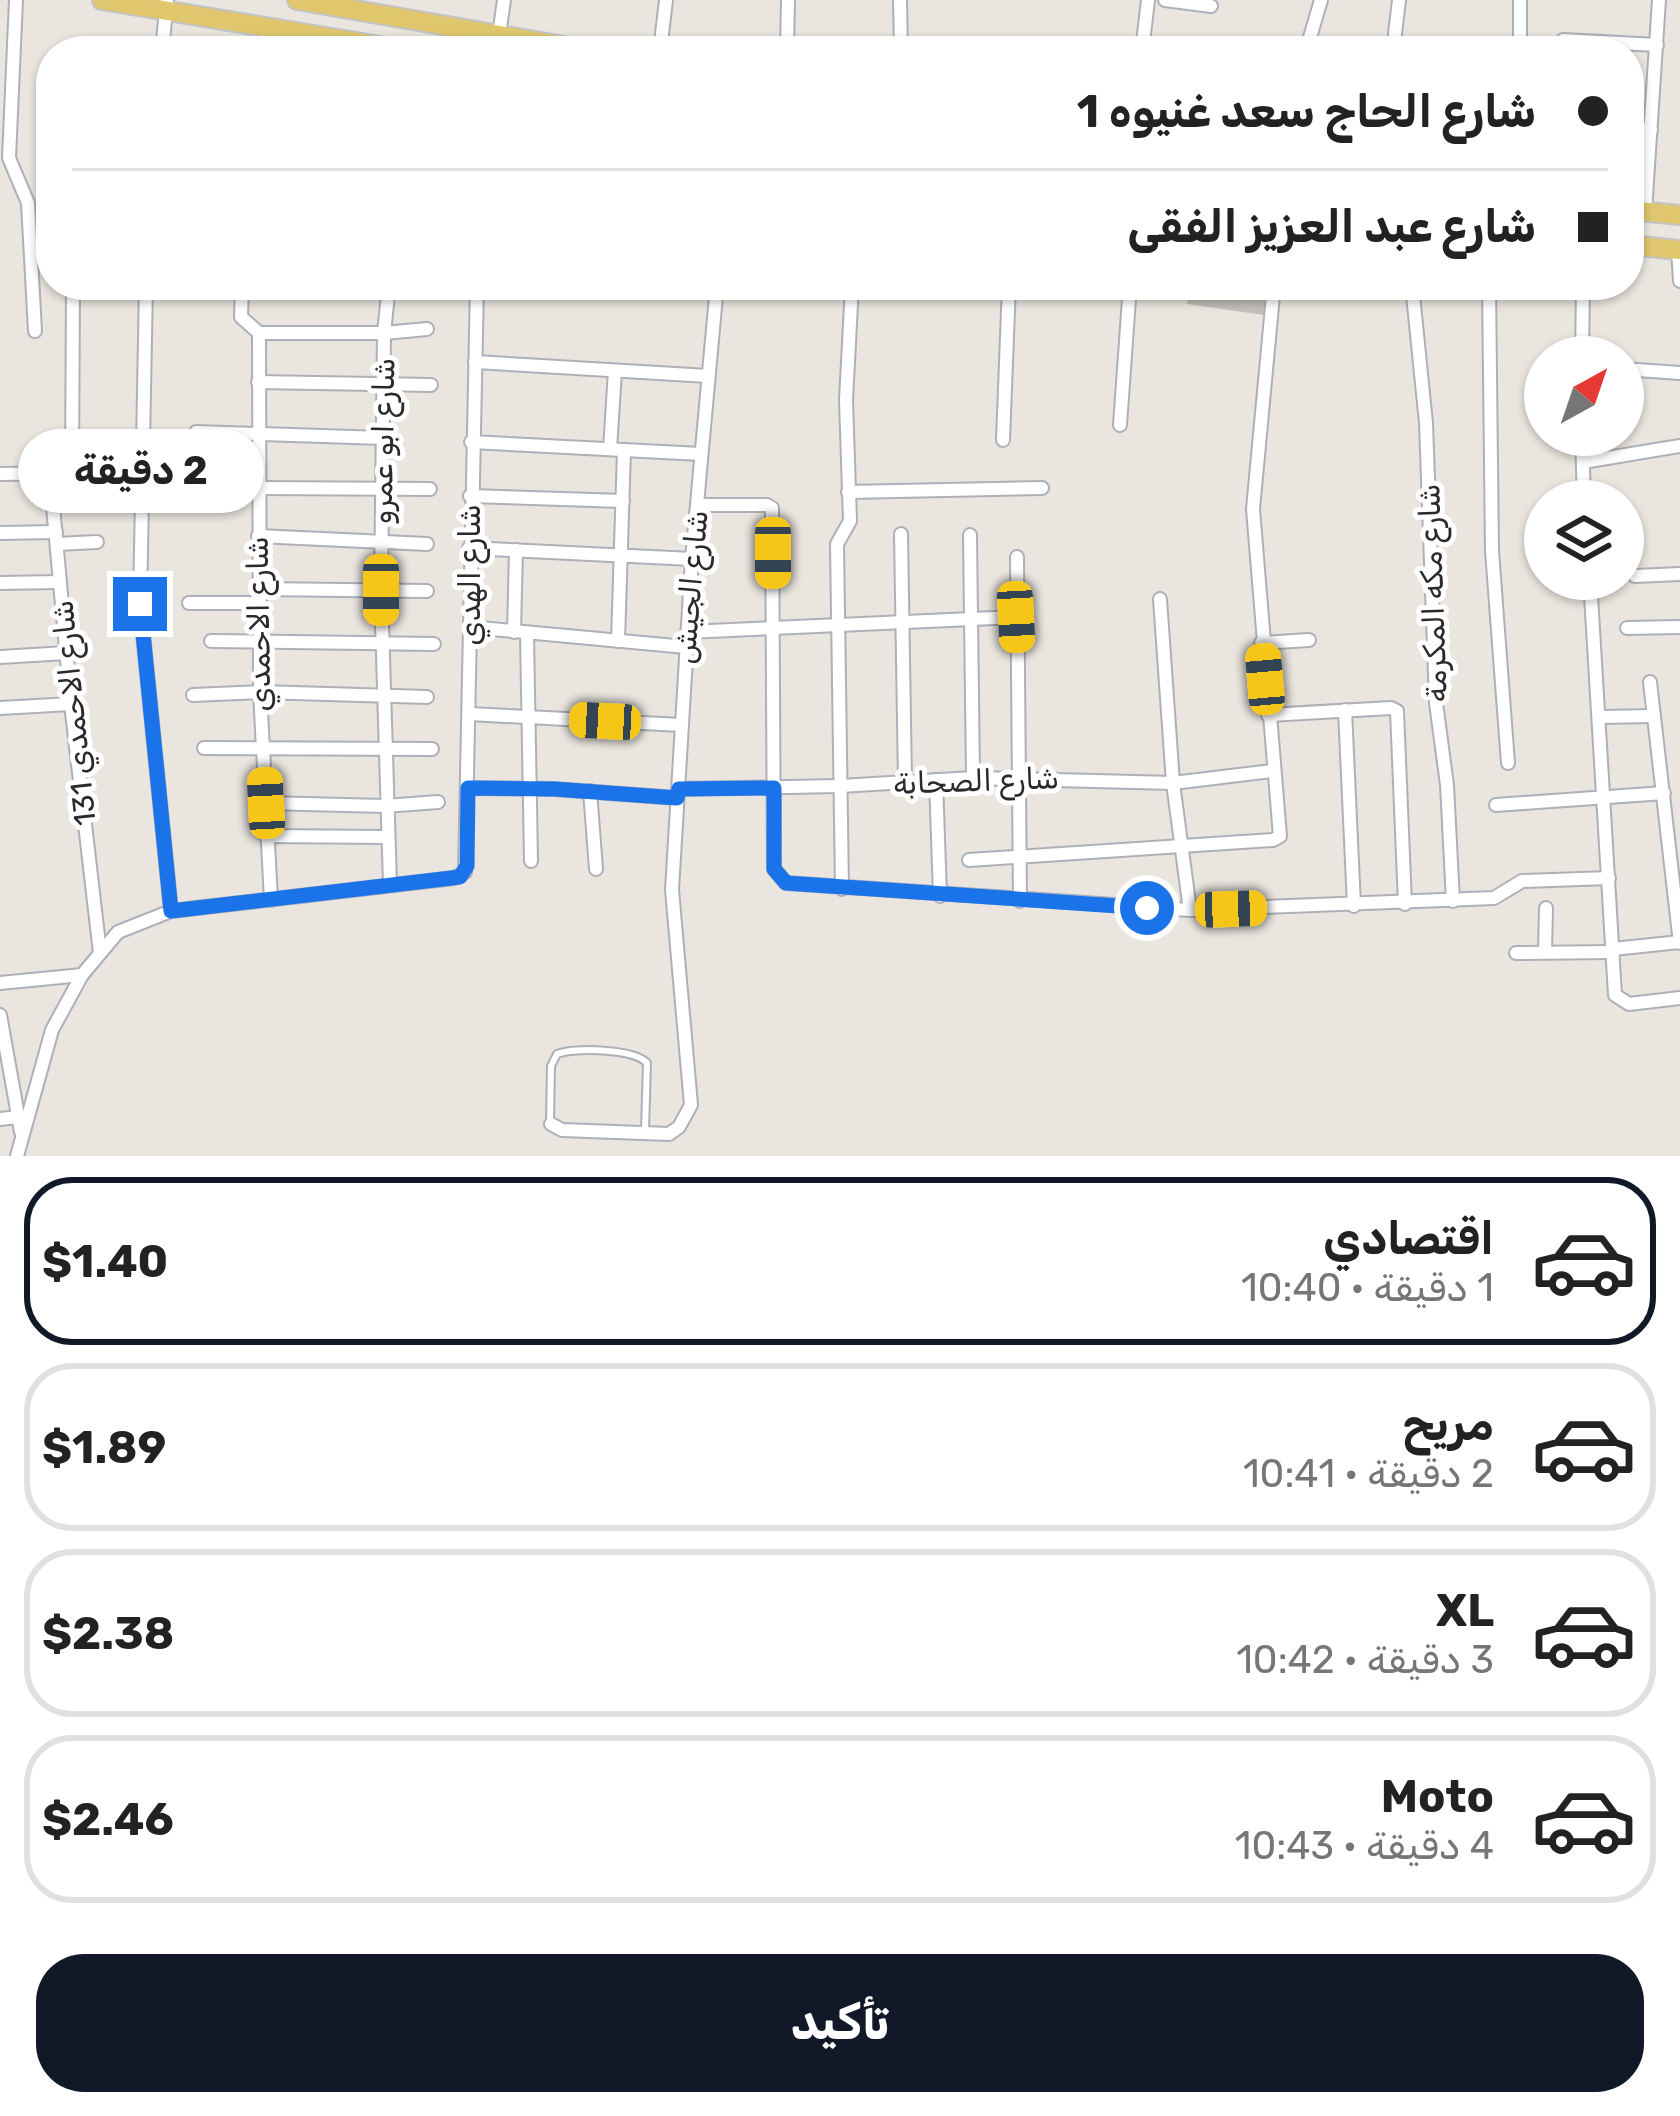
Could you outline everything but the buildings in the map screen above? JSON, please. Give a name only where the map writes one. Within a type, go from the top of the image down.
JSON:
[{"type":"main road","points":[[297,0],[371,6],[505,36]]},
{"type":"main road","points":[[110,1],[167,5],[321,36]]},
{"type":"main road","points":[[1644,211],[1680,214]]},
{"type":"main road","points":[[1644,246],[1679,250]]},
{"type":"street","points":[[16,0],[9,158],[28,203],[35,331]]},
{"type":"street","points":[[499,35],[504,0]]},
{"type":"street","points":[[662,36],[666,0]]},
{"type":"street","points":[[787,36],[788,0]]},
{"type":"street","points":[[900,0],[901,36]]},
{"type":"street","points":[[1144,36],[1148,0]]},
{"type":"street","points":[[1166,0],[1211,6]]},
{"type":"street","points":[[1310,36],[1321,0]]},
{"type":"street","points":[[1395,36],[1399,0]]},
{"type":"street","points":[[1520,0],[1520,36]]},
{"type":"street","points":[[1644,170],[1659,0]]},
{"type":"street","points":[[164,36],[167,5]]},
{"type":"street","points":[[268,36],[269,27]]},
{"type":"street","points":[[1644,44],[1657,45]]},
{"type":"street","points":[[1644,129],[1651,130]]},
{"type":"street","points":[[1679,250],[1680,281]]},
{"type":"street","points":[[72,473],[73,300]]},
{"type":"street","points":[[146,300],[140,604],[171,911]]},
{"type":"street","name":"شارع الاحمدي","points":[[242,300],[241,317],[259,333],[260,692],[271,900]]},
{"type":"street","name":"شارع ابو عمرو","points":[[387,300],[381,590],[390,885]]},
{"type":"street","name":"شارع الهدي","points":[[390,885],[460,877],[467,866],[476,300]]},
{"type":"street","name":"شارع الجيش","points":[[645,1133],[669,1134],[680,1127],[691,1105],[672,890],[686,639],[716,300]]},
{"type":"street","points":[[842,889],[837,544],[850,521],[846,400],[851,300]]},
{"type":"street","points":[[1003,440],[1008,300]]},
{"type":"street","points":[[1120,425],[1129,300]]},
{"type":"street","points":[[969,860],[1273,840],[1280,831],[1252,509],[1273,300]]},
{"type":"street","name":"شارع مكه المكرمة","points":[[1414,300],[1426,423],[1432,634],[1453,901]]},
{"type":"street","points":[[1489,300],[1492,551],[1508,763]]},
{"type":"street","points":[[1582,336],[1583,300]]},
{"type":"street","points":[[259,333],[427,329]]},
{"type":"street","points":[[475,362],[708,376]]},
{"type":"street","points":[[616,371],[622,501],[618,641]]},
{"type":"street","points":[[1644,371],[1680,373]]},
{"type":"street","points":[[259,382],[431,385]]},
{"type":"street","points":[[196,432],[383,438]]},
{"type":"street","points":[[471,442],[700,454]]},
{"type":"street","points":[[1582,462],[1680,446]]},
{"type":"street","points":[[1582,456],[1583,480]]},
{"type":"street","points":[[0,474],[142,472]]},
{"type":"street","name":"شارع الاحمدي 131","points":[[50,473],[100,953]]},
{"type":"street","points":[[257,488],[430,489]]},
{"type":"street","points":[[848,492],[1042,488]]},
{"type":"street","points":[[470,496],[622,501]]},
{"type":"street","points":[[698,505],[772,508],[774,869],[786,883],[1190,910],[1494,898],[1522,881],[1609,878]]},
{"type":"street","points":[[0,533],[97,542]]},
{"type":"street","points":[[901,534],[904,782]]},
{"type":"street","points":[[970,535],[973,778]]},
{"type":"street","points":[[258,536],[427,544]]},
{"type":"street","points":[[469,548],[692,559]]},
{"type":"street","points":[[516,550],[529,716],[531,861]]},
{"type":"street","points":[[1017,557],[1020,901]]},
{"type":"street","points":[[1644,576],[1680,574]]},
{"type":"street","points":[[0,583],[60,582]]},
{"type":"street","points":[[189,603],[427,591]]},
{"type":"street","points":[[1160,599],[1174,783],[1190,910]]},
{"type":"street","points":[[1592,600],[1615,995],[1629,1004],[1680,998]]},
{"type":"street","points":[[470,627],[618,641],[1016,617]]},
{"type":"street","points":[[1628,628],[1680,627]]},
{"type":"street","points":[[1262,643],[1309,640]]},
{"type":"street","points":[[211,641],[434,644]]},
{"type":"street","points":[[0,657],[66,653]]},
{"type":"street","points":[[1516,953],[1613,951],[1680,942],[1650,682]]},
{"type":"street","points":[[193,695],[428,697]]},
{"type":"street","points":[[0,708],[71,704]]},
{"type":"street","points":[[1268,715],[1391,708],[1397,716],[1405,904]]},
{"type":"street","points":[[1345,710],[1354,906]]},
{"type":"street","points":[[469,714],[681,725]]},
{"type":"street","points":[[1600,717],[1654,716]]},
{"type":"street","points":[[204,748],[432,748]]},
{"type":"street","name":"شارع الصحابة","points":[[468,788],[678,793],[1018,777],[1174,783],[1272,771]]},
{"type":"street","points":[[936,780],[940,896]]},
{"type":"street","points":[[590,791],[596,868]]},
{"type":"street","points":[[1496,805],[1664,794]]},
{"type":"street","points":[[266,803],[385,806],[438,802]]},
{"type":"street","points":[[266,836],[387,837]]},
{"type":"street","points":[[17,1156],[52,1030],[82,975],[118,932],[171,911],[390,885]]},
{"type":"street","points":[[1545,952],[1546,908]]},
{"type":"street","points":[[0,983],[82,975]]},
{"type":"street","points":[[0,1016],[4,1060],[22,1138]]},
{"type":"street","points":[[0,1119],[18,1117]]},
{"type":"street","points":[[551,1124],[562,1130],[645,1133]]},
{"type":"lane","points":[[551,1124],[547,1114],[551,1066],[557,1054],[568,1050],[636,1054],[647,1063],[645,1133]]},
{"type":"route","points":[[140,604],[171,911],[460,877],[467,866],[468,788],[677,798],[679,789],[774,788],[774,869],[786,883],[1147,908]]}]
